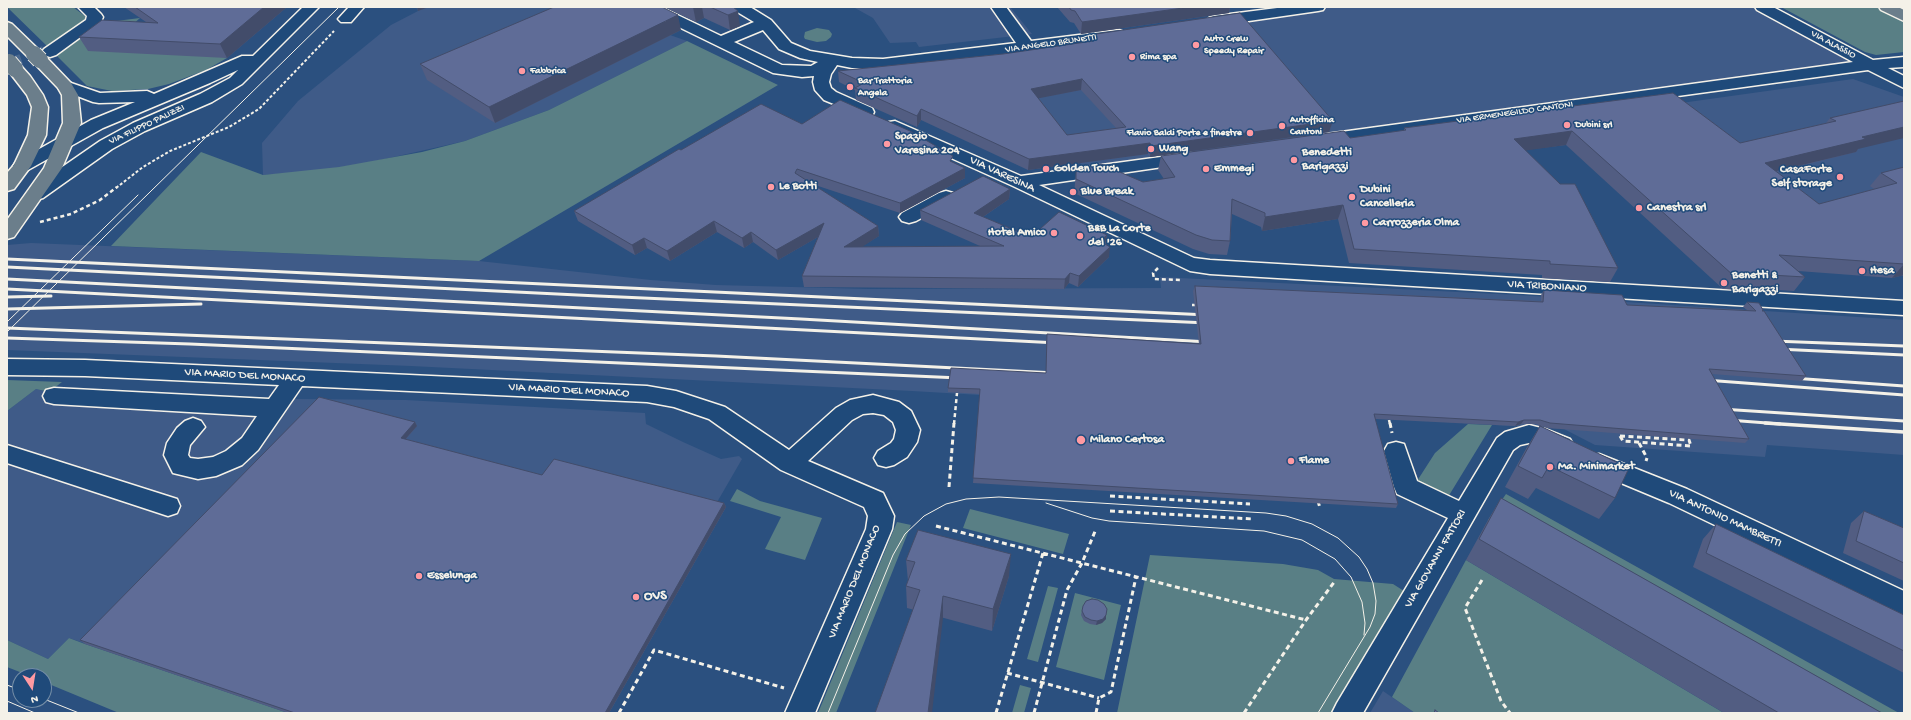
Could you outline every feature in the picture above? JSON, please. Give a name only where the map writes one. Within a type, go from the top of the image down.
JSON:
[{"type":"main road","points":[[1886,7],[1904,16]]},
{"type":"main road","points":[[7,27],[41,55],[65,86],[72,103],[72,123],[59,157],[36,194]]},
{"type":"main road","points":[[7,184],[22,166],[37,134],[40,107],[35,95],[24,79],[10,64]]},
{"type":"main road","name":"VIA FILIPPO PALIZZI","points":[[7,233],[36,194]]},
{"type":"street","points":[[41,55],[93,22],[95,17],[94,14],[85,7]]},
{"type":"street","name":"VIA FILIPPO PALIZZI","points":[[36,194],[106,144],[139,127],[222,90],[236,81],[312,7]]},
{"type":"street","points":[[346,19],[357,7]]},
{"type":"street","points":[[649,7],[779,70],[787,72],[815,71],[832,60]]},
{"type":"street","points":[[998,7],[1027,47]]},
{"type":"street","points":[[1202,23],[1318,7]]},
{"type":"street","name":"VIA ALASSIO","points":[[1762,7],[1904,83]]},
{"type":"street","points":[[742,9],[766,23]]},
{"type":"street","points":[[721,42],[766,23]]},
{"type":"street","name":"VIA ANGELO BRUNETTI","points":[[766,23],[785,46],[806,54],[852,63],[883,64],[1132,33]]},
{"type":"street","name":"VIA FILIPPO PALIZZI","points":[[22,166],[65,141],[111,118],[230,68],[276,41]]},
{"type":"street","name":"VIA VARESINA","points":[[832,60],[823,74],[821,82],[823,90],[830,96],[1019,182],[1186,272]]},
{"type":"street","name":"VIA ERMENEGILDO CANTONI","points":[[1306,142],[1869,65],[1904,62]]},
{"type":"street","points":[[65,86],[99,98],[150,96],[178,90]]},
{"type":"street","points":[[1019,182],[1204,156]]},
{"type":"street","points":[[979,180],[995,171]]},
{"type":"street","points":[[909,217],[958,191]]},
{"type":"street","name":"VIA TRIBONIANO","points":[[1186,272],[1234,268],[1904,308]]},
{"type":"street","name":"VIA MARIO DEL MONACO","points":[[7,367],[85,368],[647,394],[676,399],[717,413],[790,463],[874,500],[882,516],[879,529],[800,713]]},
{"type":"street","points":[[193,427],[185,434],[179,443],[176,456],[182,466],[198,469],[216,466],[234,458],[250,444],[296,378]]},
{"type":"street","points":[[54,396],[275,408]]},
{"type":"street","points":[[790,463],[844,414],[858,406],[873,404],[891,408],[903,417],[908,430],[905,442],[899,450],[886,458]]},
{"type":"street","name":"VIA GIOVANNI FATTORI","points":[[1347,713],[1504,444],[1509,439],[1521,435],[1537,435],[1545,438]]},
{"type":"street","name":"VIA ANTONIO MAMBRETTI","points":[[1545,438],[1630,477],[1678,496],[1904,604]]},
{"type":"street","points":[[1396,452],[1406,487],[1463,514]]},
{"type":"street","points":[[7,454],[168,506]]},
{"type":"path","points":[[40,222],[71,214],[100,200],[143,167],[170,151],[229,127],[259,109],[346,19]]},
{"type":"path","points":[[1158,268],[1153,273],[1154,279],[1186,272]]},
{"type":"path","points":[[1192,305],[1200,305]]},
{"type":"path","points":[[949,487],[957,393]]},
{"type":"path","points":[[1620,436],[1689,440],[1691,446],[1654,444],[1639,442],[1623,441],[1620,436]]},
{"type":"path","points":[[1639,442],[1647,458],[1645,466]]},
{"type":"path","points":[[1214,495],[1215,502]]},
{"type":"path","points":[[1110,496],[1250,504]]},
{"type":"path","points":[[1318,500],[1320,508]]},
{"type":"path","points":[[1110,511],[1253,519]]},
{"type":"path","points":[[936,526],[1306,620]]},
{"type":"path","points":[[1034,713],[1067,590],[1082,563],[1096,529]]},
{"type":"path","points":[[996,713],[1043,553]]},
{"type":"path","points":[[1007,673],[1099,698],[1111,692],[1136,577]]},
{"type":"path","points":[[1482,580],[1465,608],[1501,701],[1510,713]]},
{"type":"path","points":[[1244,713],[1306,620],[1335,581]]},
{"type":"path","points":[[619,713],[654,650],[785,689]]},
{"type":"path","points":[[1096,713],[1099,698]]},
{"type":"shaded area","points":[[416,7],[617,7],[670,35],[687,41],[549,110],[465,141],[367,163],[316,171],[263,175],[262,143],[298,101],[391,25],[418,11]]},
{"type":"shaded area","points":[[848,7],[1010,7],[1032,34],[919,47],[916,42],[890,43],[873,18],[855,8]]},
{"type":"shaded area","points":[[1315,7],[1762,7],[1869,65],[1087,172],[1003,65]]},
{"type":"shaded area","name":"CasaForte Self storage","points":[[1853,79],[1904,97],[1904,277],[1681,103]]},
{"type":"shaded area","points":[[31,243],[479,261],[651,280],[716,285],[869,289],[1161,288],[1160,277],[1518,295],[1904,320],[1904,455],[1767,445],[1765,457],[1595,445],[1564,429],[912,391],[411,366],[7,350],[7,245]]},
{"type":"shaded area","name":"Esselunga","points":[[36,389],[49,392],[184,398],[406,400],[645,413],[646,424],[683,442],[721,459],[739,456],[742,459],[716,504],[726,507],[609,713],[288,713],[69,638],[48,659],[7,640],[7,411]]},
{"type":"shaded area","points":[[1383,691],[1415,713],[1370,713]]},
{"type":"green space","points":[[7,7],[73,7],[85,16],[86,20],[49,48]]},
{"type":"green space","points":[[1781,7],[1876,7],[1904,22],[1904,52],[1876,55],[1865,52]]},
{"type":"green space","points":[[140,18],[131,26],[227,58],[206,70],[169,84],[148,89],[112,91],[87,86],[56,55],[88,33],[116,21]]},
{"type":"green space","points":[[817,28],[829,30],[832,34],[831,37],[826,41],[817,42],[805,39],[805,32]]},
{"type":"green space","points":[[687,41],[778,85],[479,261],[111,246],[201,152],[263,175],[339,167],[422,152],[465,141],[549,110]]},
{"type":"green space","points":[[7,380],[62,382],[49,392],[36,389],[7,411]]},
{"type":"green space","points":[[1468,424],[1492,425],[1448,497],[1417,481],[1435,453]]},
{"type":"green space","points":[[737,489],[760,501],[822,518],[805,560],[765,549],[781,517],[730,501]]},
{"type":"green space","points":[[1506,494],[1899,713],[1823,713],[1488,520]]},
{"type":"green space","points":[[970,509],[1069,534],[1063,554],[963,528]]},
{"type":"green space","points":[[897,522],[911,525],[836,713],[818,713]]},
{"type":"green space","points":[[1150,555],[1283,564],[1318,570],[1334,579],[1393,584],[1404,591],[1332,713],[1117,713]]},
{"type":"green space","points":[[1466,560],[1724,713],[1415,713],[1392,697]]},
{"type":"green space","points":[[1048,586],[1058,588],[1038,662],[1027,659]]},
{"type":"green space","points":[[1075,593],[1121,605],[1104,680],[1056,667]]},
{"type":"green space","points":[[69,638],[288,713],[119,713],[52,685],[52,668],[12,669],[7,667],[7,640],[48,659]]},
{"type":"green space","points":[[1020,685],[1031,688],[1024,713],[1012,713]]},
{"type":"building","points":[[135,7],[264,7],[220,44],[79,37],[102,20],[158,23]]},
{"type":"building","name":"Fabbrica","points":[[554,7],[662,7],[678,15],[489,107],[420,64]]},
{"type":"building","points":[[710,7],[733,7],[738,11],[728,15]]},
{"type":"building","points":[[1069,7],[1190,7],[1082,22],[1075,11],[1071,10]]},
{"type":"building","points":[[1240,13],[1333,121],[1151,146],[1150,143],[1029,159],[921,109],[917,116],[855,88],[864,83],[838,71],[1003,54],[1093,41],[1089,35]],"holes":[[[1082,79],[1126,127],[1067,135],[1031,89]]]},
{"type":"building","points":[[1673,93],[1740,143],[1836,121],[1830,118],[1904,101],[1904,127],[1862,137],[1866,139],[1765,163],[1819,204],[1897,183],[1881,173],[1904,167],[1904,264],[1779,255],[1805,277],[1753,274],[1754,276],[1733,275],[1572,131],[1514,139],[1560,184],[1575,184],[1618,268],[1550,264],[1550,261],[1354,249],[1343,205],[1265,217],[1265,213],[1232,199],[1230,241],[1212,240],[1196,235],[1076,179],[1077,168],[1101,164],[1143,182],[1175,177],[1161,156],[1344,131],[1350,138],[1406,130],[1404,128]]},
{"type":"building","points":[[840,100],[910,131],[953,156],[950,161],[965,168],[900,203],[797,169],[795,173],[878,226],[844,247],[1004,246],[920,210],[983,176],[1010,189],[974,213],[1031,237],[1059,212],[1107,235],[1100,241],[1110,247],[1079,276],[1070,273],[1065,279],[802,276],[824,223],[776,250],[751,232],[742,238],[714,221],[667,251],[644,238],[632,245],[574,211],[679,149],[681,150],[761,104],[802,124]]},
{"type":"building","points":[[1195,286],[1543,302],[1544,290],[1622,295],[1627,305],[1756,311],[1747,302],[1759,303],[1763,310],[1762,311],[1764,311],[1806,376],[1709,369],[1749,439],[1550,423],[1540,420],[1524,420],[1518,422],[1374,414],[1398,504],[973,478],[980,389],[948,388],[951,368],[1046,373],[1047,334],[1201,344]]},
{"type":"building","name":"Esselunga","points":[[319,397],[415,422],[401,438],[542,475],[554,459],[724,503],[605,713],[295,713],[80,640]]},
{"type":"building","points":[[1540,426],[1629,468],[1615,498],[1549,466],[1542,478],[1518,466]]},
{"type":"building","points":[[1501,498],[1882,713],[1779,713],[1479,539]]},
{"type":"building","points":[[1864,511],[1904,528],[1904,563],[1856,541]]},
{"type":"building","points":[[1716,524],[1904,615],[1904,651],[1706,553]]},
{"type":"building","points":[[918,530],[1011,554],[993,609],[943,596],[928,713],[875,713],[920,590],[906,586],[915,562],[906,560]]},
{"type":"building","points":[[1092,599],[1098,600],[1104,604],[1107,609],[1106,615],[1103,619],[1097,621],[1085,617],[1082,611],[1083,606],[1086,601]]},
{"type":"tunnel","points":[[7,67],[50,52]]},
{"type":"tram line","points":[[7,332],[339,7]]},
{"type":"tram line","points":[[7,322],[138,195]]},
{"type":"tram line","points":[[828,713],[893,555],[905,534],[924,516],[946,504],[966,499],[999,497],[1266,513],[1286,516],[1312,524],[1338,538],[1359,557],[1367,569],[1373,583],[1376,601],[1375,614],[1370,627],[1318,713]]},
{"type":"tram line","points":[[1046,503],[1092,518],[1109,521],[1264,531],[1302,540],[1335,559],[1351,577],[1362,602],[1365,623],[1364,635]]},
{"type":"tram line","points":[[7,685],[12,687]]},
{"type":"tram line","points":[[7,701],[35,713]]},
{"type":"tram line","points":[[52,702],[79,713]]},
{"type":"railway","points":[[7,259],[1208,315]]},
{"type":"railway","points":[[7,267],[598,296],[1208,323]]},
{"type":"railway","points":[[7,279],[801,319],[1209,342]]},
{"type":"railway","points":[[7,289],[1058,343]]},
{"type":"railway","points":[[7,297],[51,296]]},
{"type":"railway","points":[[7,309],[201,304]]},
{"type":"railway","points":[[7,328],[716,356],[1056,373]]},
{"type":"railway","points":[[7,338],[190,344],[960,378]]},
{"type":"railway","points":[[1773,341],[1904,346]]},
{"type":"railway","points":[[1777,349],[1904,355]]},
{"type":"railway","points":[[1792,378],[1904,386]]},
{"type":"railway","points":[[1705,380],[1904,395]]},
{"type":"railway","points":[[1721,409],[1904,421]]},
{"type":"railway","points":[[1728,420],[1778,424]]},
{"type":"railway","points":[[1765,423],[1778,424]]},
{"type":"railway","points":[[1778,424],[1904,432]]},
{"type":"place","name":"Auto Crew Speedy Repair","points":[[1196,45]]},
{"type":"place","name":"Rima spa","points":[[1132,57]]},
{"type":"place","name":"Fabbrica","points":[[522,71]]},
{"type":"place","name":"Bar Trattoria Angela","points":[[850,87]]},
{"type":"place","name":"Dubini srl","points":[[1567,125]]},
{"type":"place","name":"Autofficina Cantoni","points":[[1282,126]]},
{"type":"place","name":"Flavio Baldi Porte e finestre","points":[[1250,133]]},
{"type":"place","name":"Spazio Varesina 204","points":[[887,144]]},
{"type":"place","name":"Wang","points":[[1151,149]]},
{"type":"place","name":"Benedetti Barigazzi","points":[[1294,160]]},
{"type":"place","name":"Golden Touch","points":[[1046,169]]},
{"type":"place","name":"Emmegi","points":[[1206,169]]},
{"type":"place","name":"CasaForte Self storage","points":[[1840,177]]},
{"type":"place","name":"Le Botti","points":[[771,187]]},
{"type":"place","name":"Blue Break","points":[[1073,192]]},
{"type":"place","name":"Dubini Cancelleria","points":[[1352,197]]},
{"type":"place","name":"Canestra srl","points":[[1639,208]]},
{"type":"place","name":"Carrozzeria Olma","points":[[1365,223]]},
{"type":"place","name":"Hotel Amico","points":[[1054,233]]},
{"type":"place","name":"B&B La Corte del '26","points":[[1080,236]]},
{"type":"place","name":"Hesa","points":[[1862,271]]},
{"type":"place","name":"Benetti & Barigazzi","points":[[1724,283]]},
{"type":"place","name":"Milano Certosa","points":[[1081,440]]},
{"type":"place","name":"Flame","points":[[1291,461]]},
{"type":"place","name":"Ma. Minimarket","points":[[1550,467]]},
{"type":"place","name":"Esselunga","points":[[419,576]]},
{"type":"place","name":"OVS","points":[[636,597]]}]
